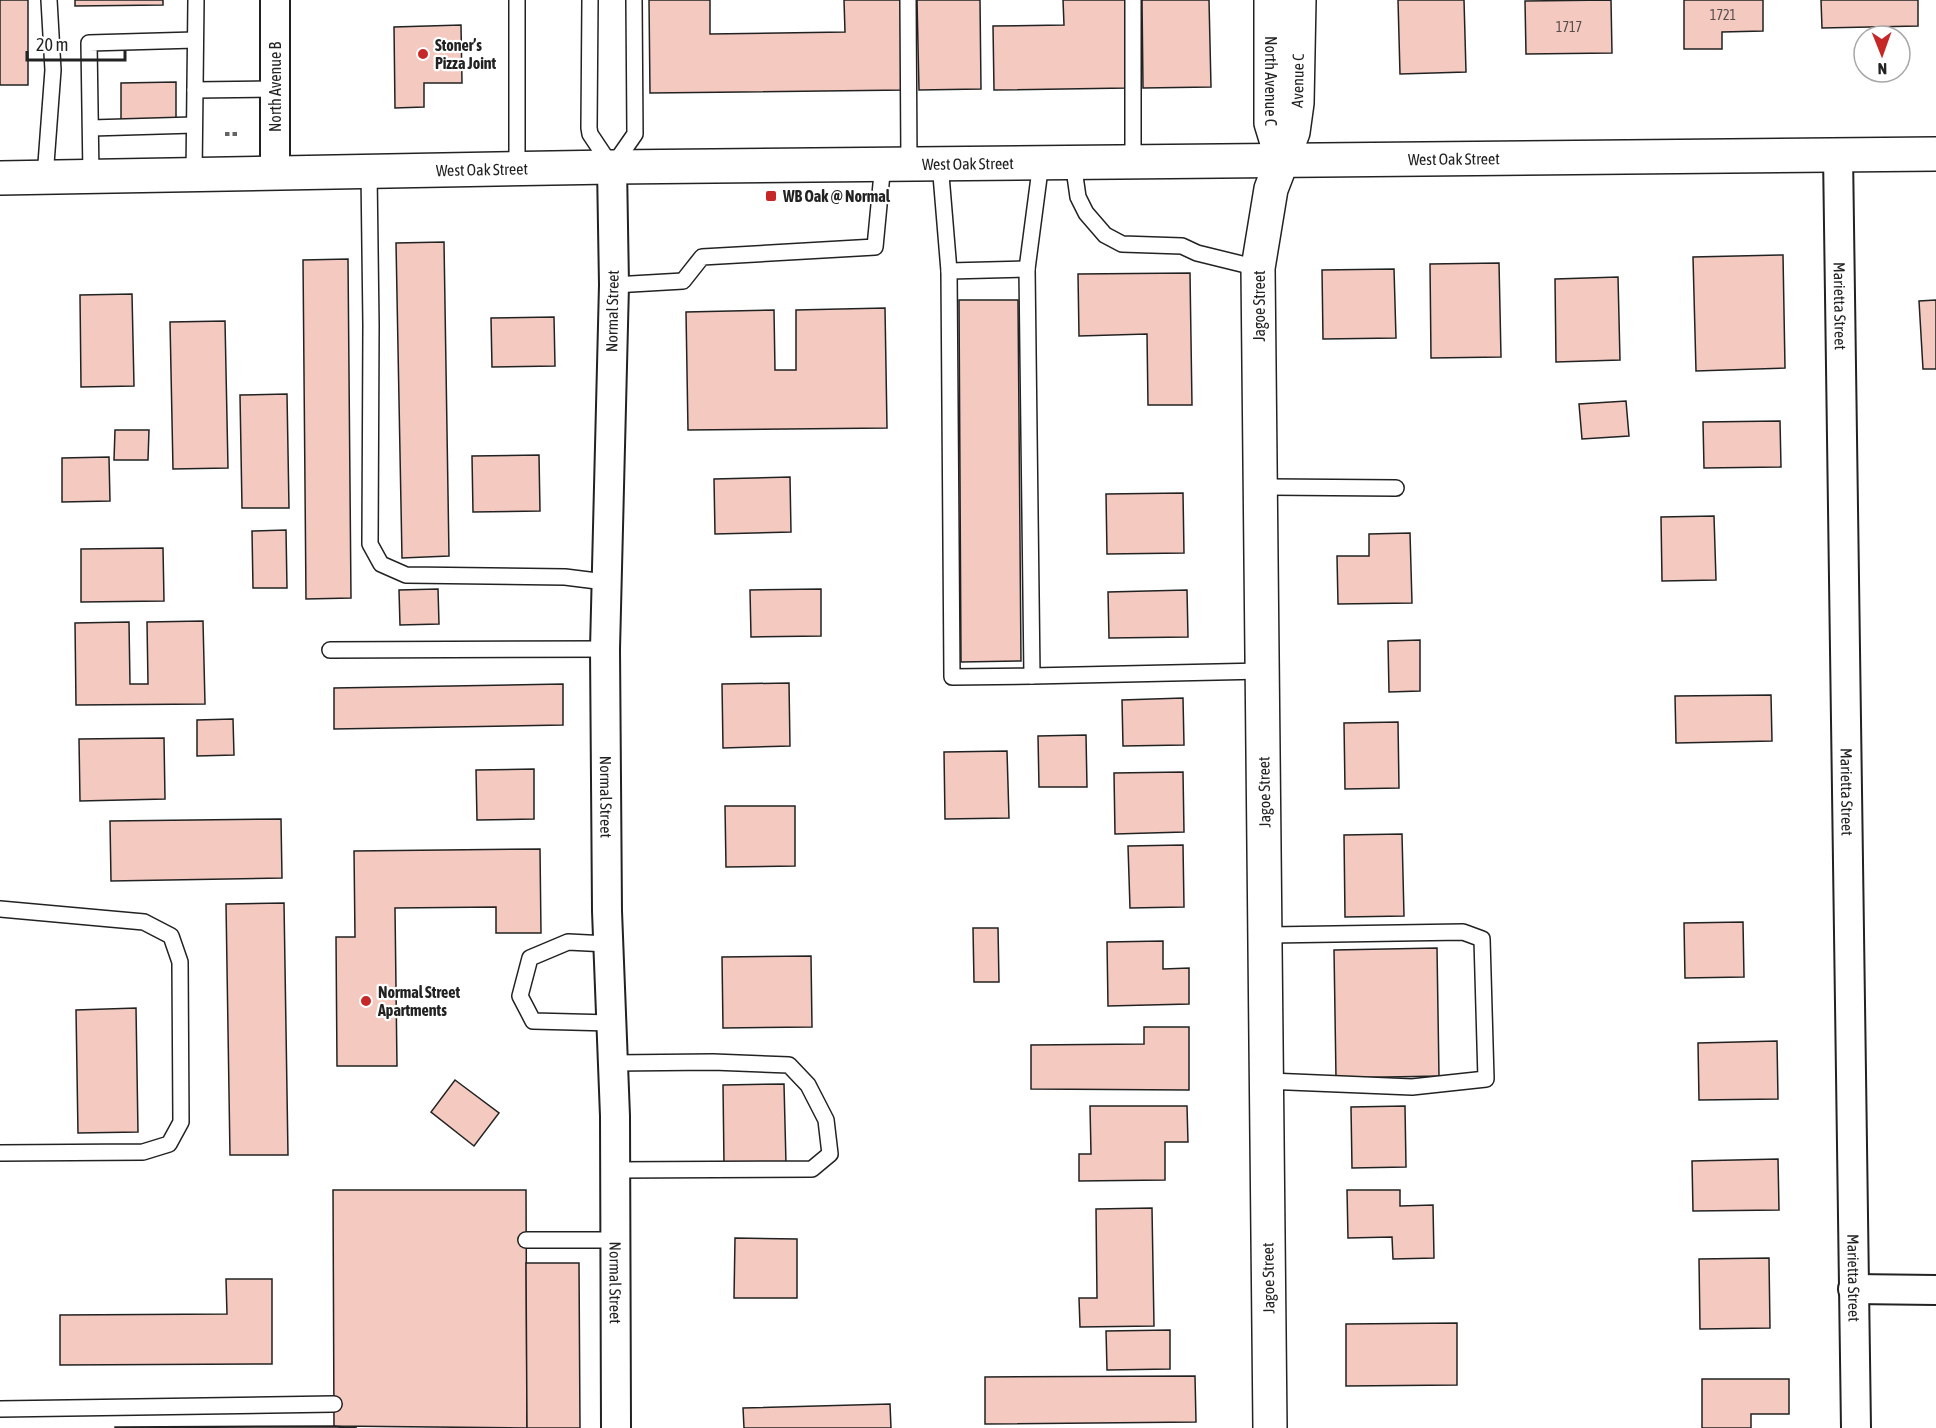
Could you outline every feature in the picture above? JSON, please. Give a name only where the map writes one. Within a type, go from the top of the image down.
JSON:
[{"type":"main road","name":"North Avenue C","points":[[1271,0],[1271,123],[1282,159]]},
{"type":"main road","name":"Avenue C","points":[[1282,159],[1293,132],[1297,103],[1299,0]]},
{"type":"main road","name":"West Oak Street","points":[[0,178],[194,176],[612,166],[1936,154]]},
{"type":"main road","name":"Jagoe Street","points":[[1270,1428],[1258,268],[1271,189],[1282,159]]},
{"type":"street","name":"North Avenue B","points":[[275,0],[275,174]]},
{"type":"street","name":"Marietta Street","points":[[1838,154],[1847,646],[1856,1428]]},
{"type":"street","name":"Normal Street","points":[[612,166],[614,285],[604,649],[608,944],[615,1170],[616,1428]]},
{"type":"street","points":[[1853,1289],[1936,1290]]},
{"type":"lane","points":[[45,177],[53,70],[49,0]]},
{"type":"lane","points":[[194,176],[196,0]]},
{"type":"lane","points":[[517,0],[517,169]]},
{"type":"lane","points":[[590,0],[589,128],[590,135],[612,166],[635,134],[634,0]]},
{"type":"lane","points":[[908,0],[911,163],[950,271],[952,677],[1263,671]]},
{"type":"lane","points":[[1133,0],[1133,161]]},
{"type":"lane","points":[[91,176],[89,43],[195,40]]},
{"type":"lane","points":[[195,90],[276,89]]},
{"type":"lane","points":[[91,128],[194,125]]},
{"type":"lane","points":[[1057,162],[1086,213],[1105,235],[1122,243],[1182,246],[1197,253],[1258,268]]},
{"type":"lane","points":[[1032,676],[1027,270],[1057,162]]},
{"type":"lane","points":[[614,285],[683,281],[702,257],[875,247],[911,163]]},
{"type":"lane","points":[[369,172],[370,544],[381,564],[406,575],[565,577],[605,582]]},
{"type":"lane","points":[[950,271],[1027,270]]},
{"type":"lane","points":[[1261,488],[1396,488]]},
{"type":"lane","points":[[330,650],[604,649]]},
{"type":"lane","points":[[0,909],[144,922],[171,936],[180,962],[181,1088],[181,1122],[169,1143],[143,1152],[0,1152]]},
{"type":"lane","points":[[1265,935],[1463,932],[1482,939],[1486,1079],[1412,1087],[1267,1081]]},
{"type":"lane","points":[[608,944],[568,942],[530,958],[520,996],[532,1021],[611,1023]]},
{"type":"lane","points":[[613,1063],[713,1062],[789,1065],[808,1085],[826,1120],[830,1154],[812,1169],[615,1170]]},
{"type":"lane","points":[[526,1240],[615,1240]]},
{"type":"lane","points":[[0,1408],[334,1404]]},
{"type":"path","points":[[225,134],[237,134]]},
{"type":"building","points":[[0,0],[28,0],[28,85],[0,85]]},
{"type":"building","points":[[75,0],[163,0],[163,5],[75,6]]},
{"type":"building","points":[[649,0],[710,0],[710,34],[845,32],[844,0],[904,0],[905,90],[650,93]]},
{"type":"building","points":[[917,0],[980,0],[981,89],[919,90]]},
{"type":"building","points":[[1063,0],[1125,0],[1127,88],[994,90],[993,26],[1064,25]]},
{"type":"building","points":[[1142,0],[1209,0],[1211,87],[1143,88]]},
{"type":"building","points":[[1398,0],[1464,0],[1466,72],[1400,74]]},
{"type":"building","points":[[1611,0],[1612,53],[1526,54],[1525,1]]},
{"type":"building","points":[[1684,0],[1763,0],[1763,31],[1722,32],[1722,49],[1684,49]]},
{"type":"building","points":[[1821,0],[1918,0],[1918,26],[1912,26],[1912,24],[1852,24],[1852,27],[1822,28]]},
{"type":"building","points":[[461,25],[462,83],[424,83],[424,107],[395,108],[394,27]]},
{"type":"building","points":[[176,82],[176,120],[121,121],[121,83]]},
{"type":"building","points":[[444,242],[449,556],[402,558],[396,243]]},
{"type":"building","points":[[1783,255],[1785,368],[1696,371],[1693,257]]},
{"type":"building","points":[[348,259],[351,598],[306,599],[303,260]]},
{"type":"building","points":[[1499,263],[1501,357],[1431,358],[1430,264]]},
{"type":"building","points":[[1394,269],[1396,338],[1323,339],[1322,270]]},
{"type":"building","points":[[1190,273],[1192,405],[1148,405],[1147,334],[1079,336],[1078,274]]},
{"type":"building","points":[[1618,277],[1620,360],[1556,362],[1555,279]]},
{"type":"building","points":[[132,294],[134,386],[81,387],[80,295]]},
{"type":"building","points":[[959,300],[1018,300],[1021,661],[961,662]]},
{"type":"building","points":[[1936,300],[1936,369],[1923,369],[1919,301]]},
{"type":"building","points":[[885,308],[887,428],[688,430],[686,312],[774,310],[775,370],[796,370],[796,310]]},
{"type":"building","points":[[554,317],[555,366],[492,367],[491,318]]},
{"type":"building","points":[[225,321],[228,468],[173,469],[170,322]]},
{"type":"building","points":[[287,394],[289,508],[242,508],[240,395]]},
{"type":"building","points":[[1626,401],[1629,436],[1582,439],[1579,404]]},
{"type":"building","points":[[1780,421],[1781,467],[1704,468],[1703,422]]},
{"type":"building","points":[[115,430],[149,430],[148,460],[114,460]]},
{"type":"building","points":[[539,455],[540,511],[473,512],[472,456]]},
{"type":"building","points":[[109,457],[110,501],[62,502],[62,458]]},
{"type":"building","points":[[790,477],[791,532],[715,534],[714,479]]},
{"type":"building","points":[[1183,493],[1184,553],[1107,554],[1106,494]]},
{"type":"building","points":[[1714,516],[1716,580],[1662,581],[1661,517]]},
{"type":"building","points":[[286,530],[287,588],[253,588],[252,531]]},
{"type":"building","points":[[1410,533],[1412,603],[1338,604],[1337,556],[1369,556],[1369,534]]},
{"type":"building","points":[[163,548],[164,601],[81,602],[81,549]]},
{"type":"building","points":[[438,589],[439,624],[400,625],[399,590]]},
{"type":"building","points":[[821,589],[821,636],[751,637],[750,590]]},
{"type":"building","points":[[1187,590],[1188,637],[1109,638],[1108,592]]},
{"type":"building","points":[[203,621],[205,704],[76,705],[75,623],[129,622],[130,684],[148,684],[147,622]]},
{"type":"building","points":[[1420,640],[1420,691],[1389,692],[1388,641]]},
{"type":"building","points":[[789,683],[790,746],[723,748],[722,684]]},
{"type":"building","points":[[563,684],[563,725],[334,729],[334,688]]},
{"type":"building","points":[[1771,695],[1772,741],[1676,743],[1675,696]]},
{"type":"building","points":[[1183,698],[1184,745],[1123,746],[1122,700]]},
{"type":"building","points":[[233,719],[234,755],[197,756],[197,720]]},
{"type":"building","points":[[1398,722],[1399,788],[1345,789],[1344,723]]},
{"type":"building","points":[[1086,735],[1087,787],[1039,787],[1038,736]]},
{"type":"building","points":[[164,738],[165,799],[80,801],[79,739]]},
{"type":"building","points":[[1007,751],[1009,818],[945,819],[944,752]]},
{"type":"building","points":[[534,769],[534,819],[477,820],[476,770]]},
{"type":"building","points":[[1183,772],[1184,832],[1115,834],[1114,773]]},
{"type":"building","points":[[725,806],[795,806],[795,866],[726,867]]},
{"type":"building","points":[[281,819],[282,878],[111,881],[110,821]]},
{"type":"building","points":[[1402,834],[1404,916],[1345,917],[1344,835]]},
{"type":"building","points":[[1183,845],[1184,907],[1130,908],[1128,846]]},
{"type":"building","name":"Normal Street Apartments","points":[[540,849],[541,933],[496,933],[496,907],[395,908],[397,1066],[337,1066],[336,937],[355,937],[354,851]]},
{"type":"building","points":[[284,903],[288,1155],[230,1155],[226,904]]},
{"type":"building","points":[[1743,922],[1744,977],[1685,978],[1684,923]]},
{"type":"building","points":[[973,928],[998,928],[999,982],[974,982]]},
{"type":"building","points":[[1163,941],[1163,969],[1189,968],[1189,1004],[1108,1006],[1107,942]]},
{"type":"building","points":[[1437,948],[1439,1076],[1336,1078],[1334,950]]},
{"type":"building","points":[[811,956],[812,1027],[723,1028],[722,957]]},
{"type":"building","points":[[136,1008],[138,1132],[78,1133],[76,1010]]},
{"type":"building","points":[[1144,1027],[1189,1027],[1189,1090],[1031,1089],[1031,1045],[1144,1044]]},
{"type":"building","points":[[1777,1041],[1778,1099],[1699,1100],[1698,1043]]},
{"type":"building","points":[[455,1080],[499,1113],[474,1146],[431,1112]]},
{"type":"building","points":[[784,1084],[786,1164],[724,1165],[723,1085]]},
{"type":"building","points":[[1090,1106],[1187,1106],[1188,1142],[1165,1142],[1165,1180],[1079,1181],[1079,1154],[1091,1154]]},
{"type":"building","points":[[1405,1106],[1406,1167],[1352,1168],[1351,1107]]},
{"type":"building","points":[[1778,1159],[1779,1210],[1693,1211],[1692,1161]]},
{"type":"building","points":[[333,1190],[526,1190],[527,1428],[334,1426]]},
{"type":"building","points":[[1347,1190],[1400,1190],[1400,1206],[1433,1205],[1434,1258],[1393,1259],[1392,1237],[1348,1238]]},
{"type":"building","points":[[1152,1208],[1154,1326],[1080,1327],[1079,1298],[1097,1298],[1096,1209]]},
{"type":"building","points":[[735,1238],[797,1239],[797,1298],[734,1298]]},
{"type":"building","points":[[1769,1258],[1770,1328],[1700,1329],[1699,1259]]},
{"type":"building","points":[[526,1263],[579,1263],[580,1428],[527,1428]]},
{"type":"building","points":[[226,1279],[272,1279],[272,1364],[60,1365],[60,1315],[227,1314]]},
{"type":"building","points":[[1457,1323],[1457,1385],[1346,1386],[1346,1324]]},
{"type":"building","points":[[1170,1330],[1170,1369],[1107,1370],[1106,1331]]},
{"type":"building","points":[[1195,1376],[1196,1422],[985,1424],[985,1377]]},
{"type":"building","points":[[1702,1379],[1789,1379],[1789,1414],[1751,1414],[1751,1428],[1702,1428]]},
{"type":"building","points":[[890,1404],[891,1428],[744,1428],[743,1408]]},
{"type":"building","points":[[334,1426],[357,1428],[115,1428]]},
{"type":"place","name":"Stoner’s Pizza Joint","points":[[423,54]]},
{"type":"place","name":"WB Oak @ Normal","points":[[771,196]]},
{"type":"place","name":"Normal Street Apartments","points":[[366,1001]]}]
